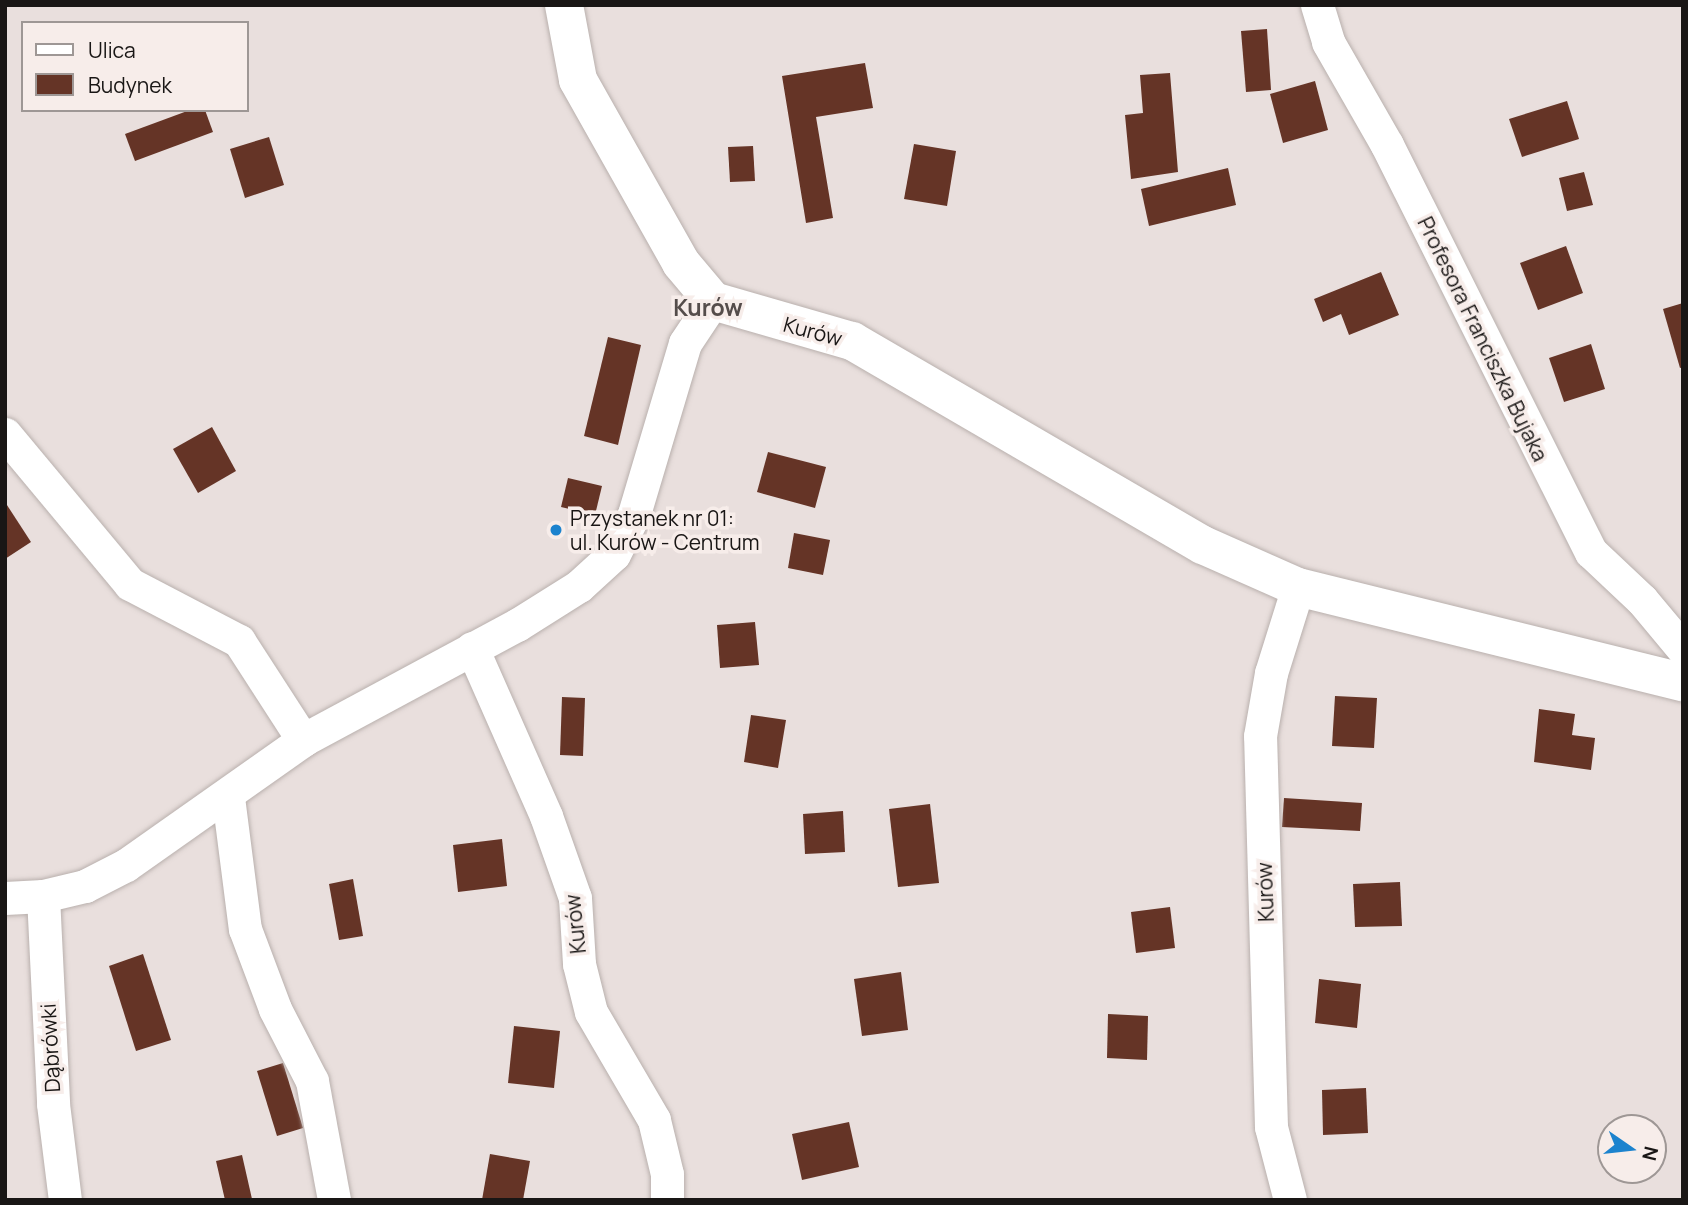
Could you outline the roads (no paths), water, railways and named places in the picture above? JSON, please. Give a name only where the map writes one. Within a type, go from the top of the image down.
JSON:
[{"type":"street","points":[[5,898],[43,896],[85,886],[126,865],[228,797],[303,740],[579,586],[614,554],[634,514],[685,343],[713,301],[681,262],[578,80],[564,5]]},
{"type":"street","name":"Profesora Franciszka Bujaka","points":[[1317,5],[1328,42],[1387,145],[1591,552],[1642,600],[1683,649]]},
{"type":"street","name":"Kurów","points":[[713,301],[852,341],[1192,539],[1298,587],[1683,682]]},
{"type":"street","points":[[5,434],[131,584],[239,641],[272,685],[303,740]]},
{"type":"street","name":"Kurów","points":[[1290,1200],[1271,1127],[1260,736],[1271,673],[1298,587]]},
{"type":"street","name":"Kurów","points":[[472,648],[546,816],[575,898],[579,964],[590,1012],[654,1120],[667,1174],[667,1200]]},
{"type":"street","points":[[228,797],[245,929],[275,1009],[312,1081],[334,1200]]},
{"type":"street","name":"Dąbrówki","points":[[43,896],[53,1104],[65,1200]]},
{"type":"place","name":"Przystanek nr 01: ul. Kurów - Centrum","points":[[556,530]]},
{"type":"district","name":"Kurów","points":[[708,307]]}]
